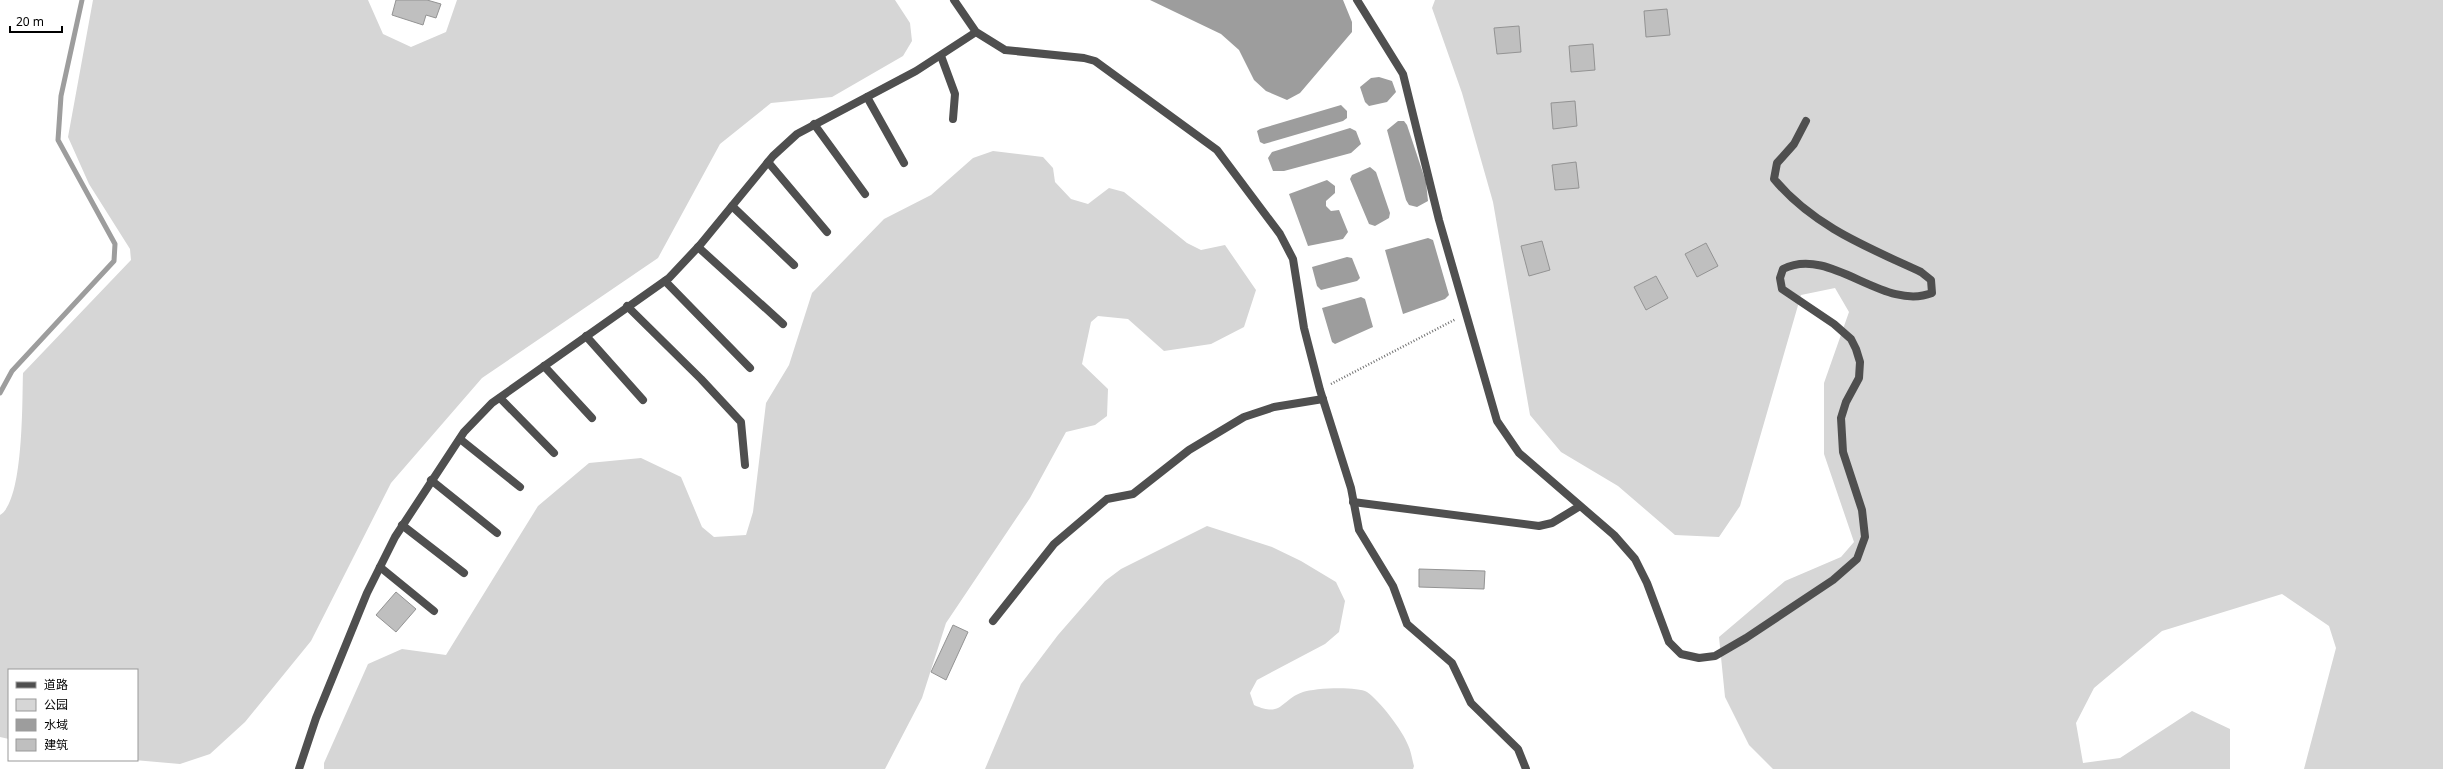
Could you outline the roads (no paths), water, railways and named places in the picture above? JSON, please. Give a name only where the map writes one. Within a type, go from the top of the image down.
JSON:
[{"type":"street","points":[[954,0],[976,32],[1005,50],[1084,58],[1095,61],[1217,150],[1280,234],[1293,259],[1304,328],[1322,399],[1354,502],[1359,530],[1393,586],[1407,624],[1452,663],[1471,703],[1518,749],[1526,769]]},
{"type":"street","points":[[1357,0],[1403,74],[1439,220],[1497,421],[1519,453],[1614,536],[1635,558],[1647,583],[1669,642],[1681,654],[1700,658],[1715,656],[1746,638],[1833,580],[1857,559],[1865,537],[1862,510],[1843,452],[1842,418],[1846,402],[1859,378],[1860,362],[1850,339],[1834,324],[1782,289],[1780,278],[1783,269],[1794,263],[1821,265],[1892,293],[1919,298],[1932,293],[1931,280],[1921,272],[1822,224],[1784,191],[1774,179],[1778,163],[1794,144],[1806,121]]},
{"type":"street","points":[[298,769],[316,718],[367,593],[402,525],[460,439],[500,398],[627,306],[665,281],[698,247],[768,162],[797,134],[941,56],[976,32]]},
{"type":"street","points":[[941,56],[955,94],[952,119]]},
{"type":"street","points":[[867,97],[904,163]]},
{"type":"street","points":[[814,124],[865,194]]},
{"type":"street","points":[[768,162],[827,232]]},
{"type":"street","points":[[732,206],[794,265]]},
{"type":"street","points":[[698,247],[783,324]]},
{"type":"street","points":[[665,281],[750,368]]},
{"type":"street","points":[[627,306],[701,379],[741,422],[745,465]]},
{"type":"street","points":[[586,336],[642,400]]},
{"type":"street","points":[[544,366],[592,418]]},
{"type":"street","points":[[500,398],[554,453]]},
{"type":"street","points":[[993,621],[1054,544],[1107,500],[1133,494],[1189,450],[1244,417],[1274,407],[1322,399]]},
{"type":"street","points":[[460,439],[520,487]]},
{"type":"street","points":[[431,480],[497,533]]},
{"type":"street","points":[[1354,502],[1539,526],[1552,523],[1580,506]]},
{"type":"street","points":[[402,525],[464,573]]},
{"type":"street","points":[[380,567],[434,610]]},
{"type":"water","points":[[1150,0],[1343,0],[1352,22],[1352,32],[1300,93],[1287,100],[1266,91],[1254,80],[1239,50],[1221,34]]},
{"type":"water","points":[[1379,77],[1392,81],[1396,92],[1387,102],[1369,106],[1365,102],[1360,87],[1371,78]]},
{"type":"water","points":[[1341,105],[1347,111],[1347,118],[1343,121],[1264,144],[1260,142],[1257,131],[1260,129]]},
{"type":"water","points":[[1398,121],[1404,121],[1407,125],[1426,182],[1428,201],[1417,207],[1409,205],[1406,200],[1387,130]]},
{"type":"water","points":[[1350,128],[1356,131],[1361,144],[1351,153],[1284,171],[1273,171],[1268,158],[1272,152]]},
{"type":"water","points":[[1370,167],[1376,172],[1390,213],[1389,218],[1375,226],[1369,224],[1350,179],[1352,175]]},
{"type":"water","points":[[1327,180],[1335,186],[1335,193],[1326,201],[1326,206],[1331,211],[1339,210],[1348,232],[1343,239],[1308,246],[1289,194]]},
{"type":"water","points":[[1428,238],[1433,240],[1449,295],[1445,299],[1403,314],[1385,250]]},
{"type":"water","points":[[1347,257],[1352,258],[1360,278],[1357,281],[1321,290],[1317,286],[1312,267]]},
{"type":"water","points":[[1361,297],[1365,299],[1373,327],[1335,344],[1332,342],[1322,308]]},
{"type":"waterway","points":[[0,393],[12,371],[114,261],[115,244],[58,140],[61,96],[82,0]]}]
